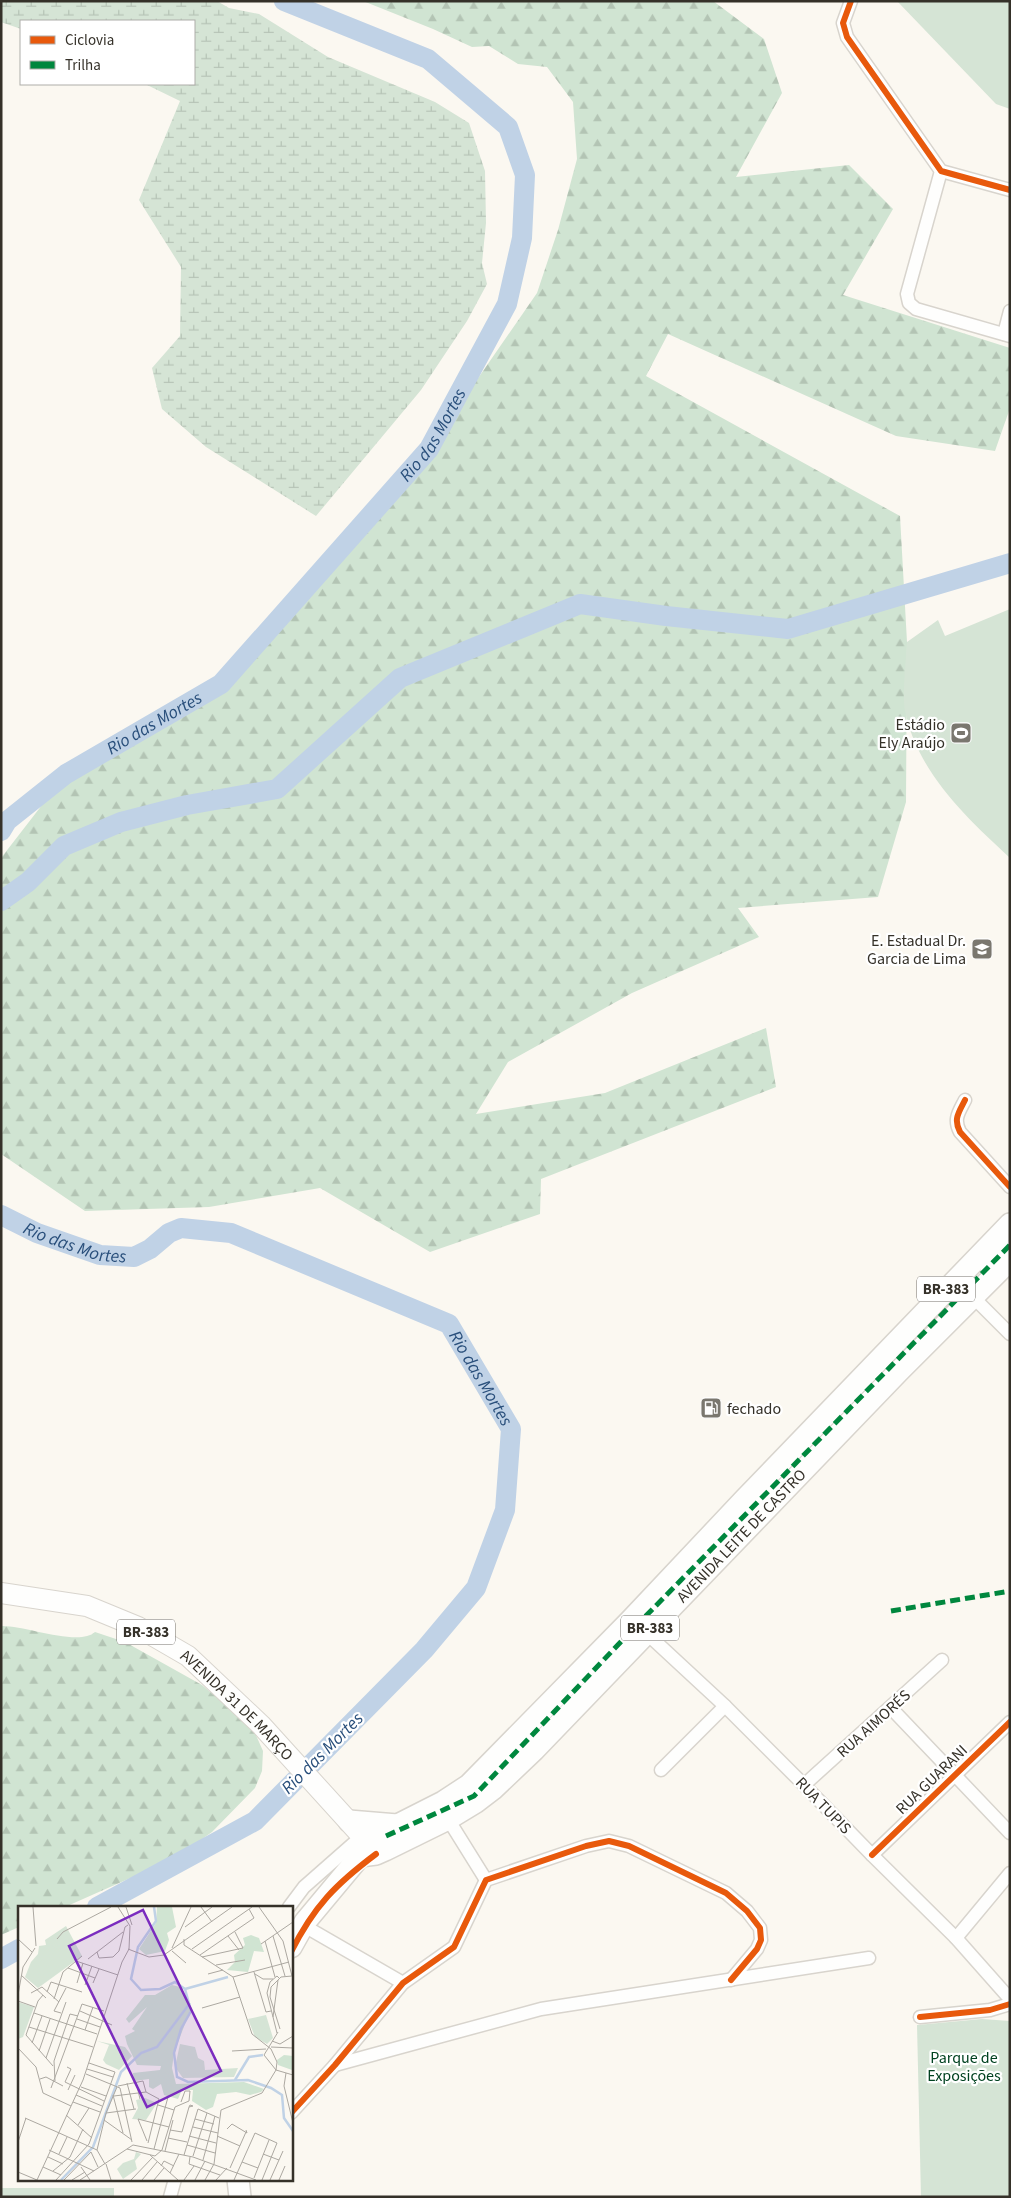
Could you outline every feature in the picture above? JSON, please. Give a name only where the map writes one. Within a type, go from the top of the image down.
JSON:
[{"type":"highway","name":"AVENIDA LEITE DE CASTRO","points":[[367,1835],[448,1820],[476,1802],[514,1769],[752,1491],[1010,1224]]},
{"type":"highway","name":"AVENIDA LEITE DE CASTRO","points":[[292,1945],[305,1922],[367,1835],[443,1802],[469,1785],[637,1627],[1010,1260]]},
{"type":"highway","points":[[238,2180],[240,2197]]},
{"type":"main road","name":"AVENIDA 31 DE MARÇO","points":[[3,1593],[87,1606],[138,1627],[188,1656],[261,1725],[367,1835]]},
{"type":"street","points":[[851,1],[843,23],[847,37],[941,171],[1010,190]]},
{"type":"street","points":[[941,171],[907,294],[909,303],[916,309],[1007,335],[1010,311]]},
{"type":"street","points":[[965,1100],[956,1117],[956,1124],[960,1132],[1010,1187]]},
{"type":"street","points":[[637,1627],[1010,1245]]},
{"type":"street","points":[[973,1297],[1010,1334]]},
{"type":"street","name":"RUA TUPIS","points":[[637,1627],[725,1706],[956,1938],[1010,1999]]},
{"type":"street","name":"RUA AIMORÉS","points":[[804,1785],[942,1660]]},
{"type":"street","points":[[661,1770],[725,1706]]},
{"type":"street","points":[[891,1708],[1010,1833]]},
{"type":"street","name":"RUA GUARANI","points":[[872,1855],[1010,1722]]},
{"type":"street","points":[[448,1820],[486,1880]]},
{"type":"street","points":[[290,1906],[304,1888],[367,1835]]},
{"type":"street","points":[[292,2112],[336,2065],[403,1983],[454,1947],[486,1880],[586,1846],[609,1841],[629,1846],[726,1893],[747,1911],[760,1928],[761,1940],[757,1949],[730,1980]]},
{"type":"street","points":[[956,1938],[1010,1873]]},
{"type":"street","points":[[305,1922],[306,1927],[403,1983]]},
{"type":"street","points":[[336,2065],[541,2009],[869,1958]]},
{"type":"street","points":[[920,2017],[990,2010],[1010,2004]]},
{"type":"street","points":[[170,2197],[175,2180]]},
{"type":"green space","points":[[1,1],[217,1],[229,8],[259,14],[328,57],[435,102],[469,123],[485,171],[486,223],[482,263],[487,284],[467,321],[421,390],[316,516],[206,447],[162,409],[152,368],[180,336],[181,267],[139,200],[180,101],[147,85],[195,85],[195,20],[20,20],[20,29],[1,22]]},
{"type":"green space","points":[[363,1],[713,1],[764,39],[782,93],[736,177],[849,165],[893,209],[843,295],[1010,348],[1010,408],[995,451],[896,436],[668,334],[646,376],[900,516],[907,642],[906,802],[878,897],[738,908],[759,937],[632,993],[508,1062],[476,1114],[605,1093],[766,1028],[776,1087],[541,1179],[540,1214],[430,1252],[320,1188],[209,1207],[85,1211],[1,1154],[1,858],[66,774],[221,683],[429,449],[537,293],[558,230],[577,159],[573,102],[547,67],[518,64],[489,46],[472,47]]},
{"type":"green space","points":[[897,1],[1010,1],[1010,109],[996,104]]},
{"type":"green space","name":"Estádio Ely Araújo","points":[[1010,609],[1010,858],[961,810],[932,774],[911,733],[905,711],[904,677],[907,642],[938,620],[945,636]]},
{"type":"green space","points":[[1,1626],[77,1637],[87,1636],[95,1632],[125,1642],[202,1685],[242,1719],[255,1733],[263,1751],[262,1771],[255,1788],[212,1832],[181,1854],[67,1906],[18,1906],[18,1927],[1,1935]]},
{"type":"green space","name":"Parque de Exposições","points":[[982,2019],[1010,2021],[1010,2197],[921,2197],[917,2025]]},
{"type":"green space","points":[[1,2188],[114,2188],[114,2197],[1,2197]]},
{"type":"waterway","name":"Rio das Mortes","points":[[1,831],[7,821],[66,774],[221,684],[429,449],[507,304],[522,238],[525,175],[508,127],[428,59],[284,1]]},
{"type":"waterway","points":[[1,901],[28,882],[64,846],[121,822],[187,805],[277,789],[400,678],[580,604],[666,616],[788,629],[1010,563]]},
{"type":"waterway","name":"Rio das Mortes","points":[[1,1215],[37,1233],[100,1255],[134,1257],[150,1249],[169,1233],[181,1228],[231,1233],[449,1324],[511,1429],[505,1510],[476,1588],[424,1650],[255,1821],[99,1906]]},
{"type":"waterway","name":"Rio das Mortes","points":[[1,1959],[18,1950]]},
{"type":"marked path","points":[[386,1836],[474,1796],[635,1627],[1010,1245]]},
{"type":"marked path","points":[[891,1611],[1010,1591]]},
{"type":"cycle path","points":[[851,1],[843,23],[847,37],[941,171],[1010,190]]},
{"type":"cycle path","points":[[965,1100],[957,1119],[960,1132],[1010,1187]]},
{"type":"cycle path","points":[[872,1855],[1010,1722]]},
{"type":"cycle path","points":[[292,2112],[335,2065],[403,1983],[454,1947],[486,1880],[586,1846],[609,1841],[629,1846],[726,1893],[747,1911],[760,1928],[761,1940],[757,1949],[731,1980]]},
{"type":"cycle path","points":[[292,1950],[308,1921],[327,1897],[376,1854]]},
{"type":"cycle path","points":[[920,2017],[990,2010],[1010,2004]]},
{"type":"place","name":"Estádio Ely Araújo","points":[[961,733]]},
{"type":"place","name":"E. Estadual Dr. Garcia de Lima","points":[[982,949]]},
{"type":"place","name":"fechado","points":[[711,1408]]}]
